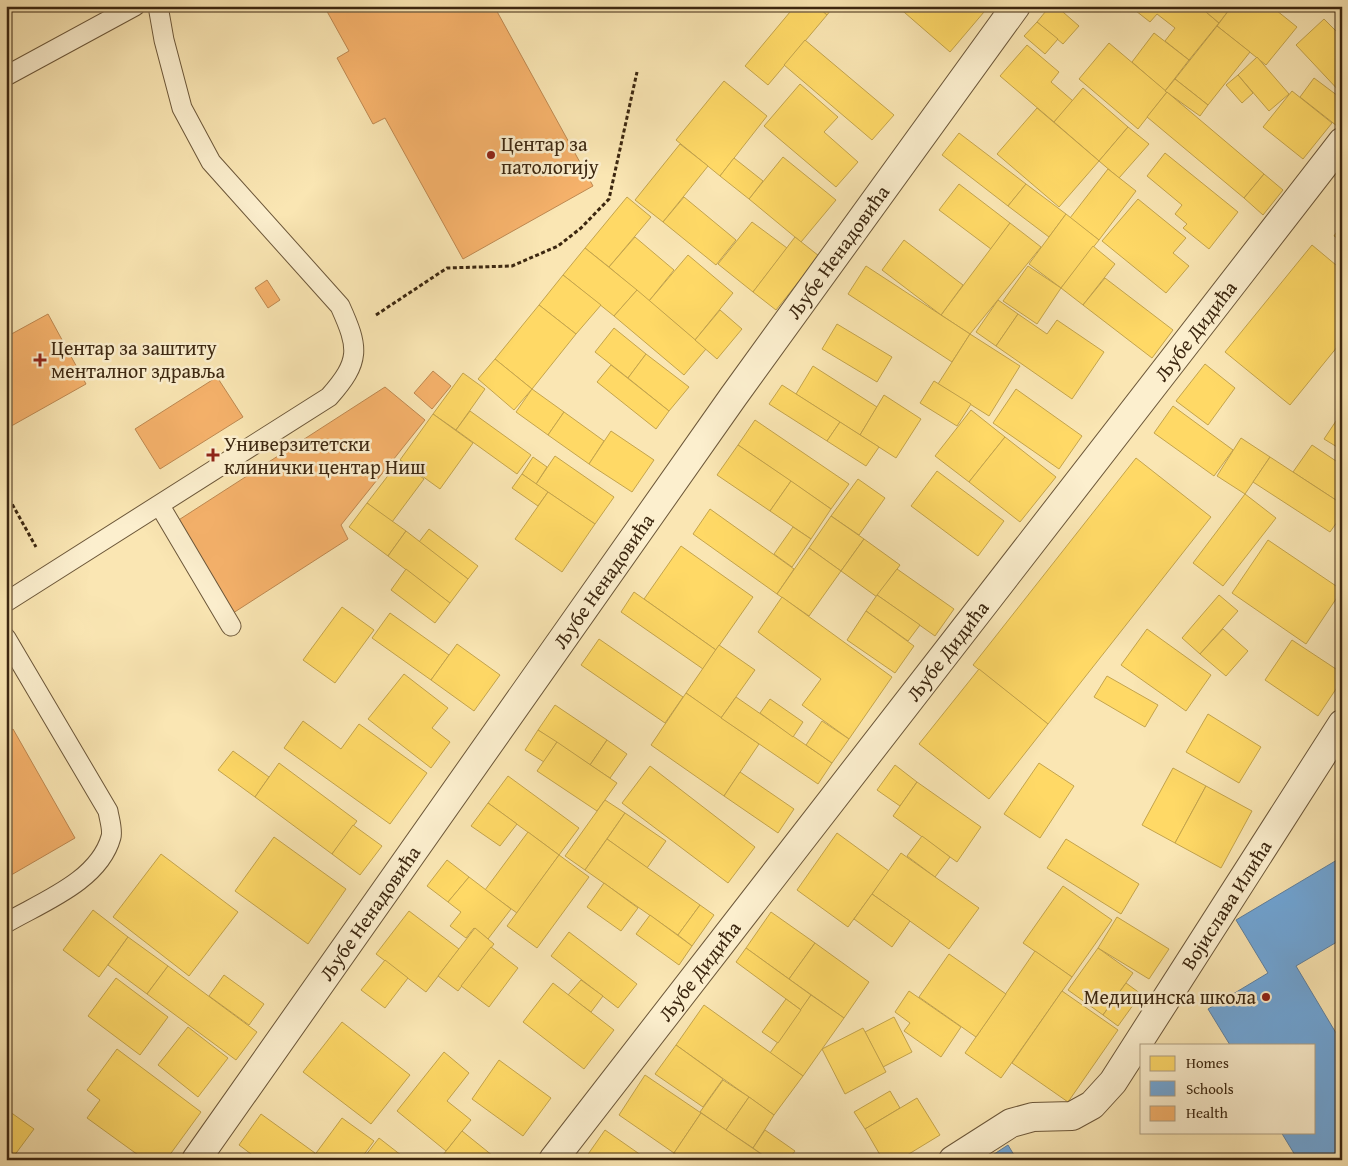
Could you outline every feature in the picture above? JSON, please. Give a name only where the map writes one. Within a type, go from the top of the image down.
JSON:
[{"type":"street","name":"Љубе Ненадовића","points":[[196,1160],[728,405],[1016,6]]},
{"type":"street","name":"Љубе Дидића","points":[[553,1160],[1342,142]]},
{"type":"street","name":"Војислава Илића","points":[[953,1160],[1011,1122],[1033,1118],[1072,1116],[1092,1105],[1113,1082],[1342,724]]},
{"type":"lane","points":[[6,76],[135,6]]},
{"type":"lane","points":[[6,602],[329,397],[346,378],[355,354],[352,332],[340,306],[211,162],[182,108],[164,40],[158,6]]},
{"type":"lane","points":[[160,506],[231,626]]},
{"type":"lane","points":[[6,638],[108,811],[112,835],[104,854],[87,874],[6,924]]},
{"type":"path","points":[[352,332],[447,268],[512,266],[558,246],[581,228],[609,199],[637,72]]},
{"type":"path","points":[[6,493],[51,574]]},
{"type":"building: Homes","points":[[795,6],[817,6],[827,15],[768,85],[745,66]]},
{"type":"building: Homes","points":[[817,6],[834,6],[827,15]]},
{"type":"building: Homes","points":[[897,6],[978,6],[984,12],[950,52]]},
{"type":"building: Homes","points":[[1050,6],[1056,6],[1079,26],[1063,44],[1037,22]]},
{"type":"building: Homes","points":[[1199,6],[1219,23],[1189,60],[1165,41],[1175,28],[1157,14],[1150,22],[1131,7]]},
{"type":"building: Homes","points":[[1199,6],[1232,6],[1219,23]]},
{"type":"building: Homes","points":[[1232,6],[1271,6],[1297,27],[1266,65],[1217,26]]},
{"type":"building: Homes","points":[[1324,19],[1342,37],[1342,94],[1296,45]]},
{"type":"building: Homes","points":[[1037,22],[1058,39],[1045,54],[1024,36]]},
{"type":"building: Homes","points":[[1217,26],[1250,52],[1208,105],[1175,79]]},
{"type":"building: Homes","points":[[1154,33],[1189,60],[1165,91],[1132,62]]},
{"type":"building: Homes","points":[[805,40],[894,115],[872,140],[784,65]]},
{"type":"building: Homes","points":[[1109,43],[1167,92],[1138,129],[1079,79]]},
{"type":"building: Homes","points":[[1027,45],[1059,72],[1051,82],[1073,101],[1054,122],[1000,76]]},
{"type":"building: Homes","points":[[1257,57],[1289,94],[1269,111],[1238,75]]},
{"type":"building: Homes","points":[[1238,75],[1253,93],[1242,103],[1226,85]]},
{"type":"building: Homes","points":[[1314,78],[1342,99],[1342,120],[1337,126],[1300,97]]},
{"type":"building: Homes","points":[[1175,79],[1208,105],[1200,116],[1165,91]]},
{"type":"building: Homes","points":[[724,81],[767,116],[720,176],[676,140]]},
{"type":"building: Homes","points":[[800,84],[838,117],[824,132],[858,162],[836,187],[764,126]]},
{"type":"building: Homes","points":[[1083,88],[1128,127],[1099,161],[1054,122]]},
{"type":"building: Homes","points":[[1292,91],[1332,123],[1303,159],[1263,127]]},
{"type":"building: Homes","points":[[1167,92],[1264,174],[1244,198],[1147,117]]},
{"type":"building: Homes","points":[[1037,108],[1099,161],[1059,207],[997,154]]},
{"type":"building: Homes","points":[[1128,127],[1149,144],[1119,178],[1099,161]]},
{"type":"building: Homes","points":[[959,133],[1026,184],[1008,206],[942,155]]},
{"type":"building: Homes","points":[[680,144],[708,166],[663,222],[635,200]]},
{"type":"building: Homes","points":[[1165,153],[1238,212],[1209,249],[1183,228],[1187,224],[1175,214],[1182,205],[1147,176]]},
{"type":"building: Homes","points":[[783,157],[836,200],[801,242],[749,199]]},
{"type":"building: Homes","points":[[734,158],[763,181],[749,199],[720,176]]},
{"type":"building: Homes","points":[[1108,169],[1136,191],[1099,240],[1070,218]]},
{"type":"building: Homes","points":[[1264,174],[1283,190],[1263,215],[1244,198]]},
{"type":"building: Homes","points":[[959,184],[1010,223],[991,249],[939,210]]},
{"type":"building: Homes","points":[[1026,184],[1066,214],[1049,237],[1008,206]]},
{"type":"building: Homes","points":[[627,197],[651,217],[609,267],[585,248]]},
{"type":"building: Homes","points":[[684,197],[736,240],[716,265],[663,222]]},
{"type":"building: Homes","points":[[1138,199],[1186,238],[1173,253],[1189,266],[1166,293],[1102,241]]},
{"type":"building: Homes","points":[[1066,214],[1099,240],[1061,288],[1029,264]]},
{"type":"building: Homes","points":[[752,222],[787,248],[753,292],[718,264]]},
{"type":"building: Homes","points":[[1010,223],[1041,247],[970,334],[941,315]]},
{"type":"building: Homes","points":[[1342,224],[1342,241],[1334,236]]},
{"type":"building: Homes","points":[[635,237],[674,270],[649,301],[609,267]]},
{"type":"building: Homes","points":[[795,237],[819,256],[776,310],[753,292]]},
{"type":"building: Homes","points":[[904,240],[963,285],[941,315],[882,270]]},
{"type":"building: Homes","points":[[1312,245],[1342,270],[1342,341],[1290,405],[1225,352]]},
{"type":"building: Homes","points":[[1093,246],[1115,264],[1083,305],[1061,288]]},
{"type":"building: Homes","points":[[585,248],[637,290],[614,316],[563,275]]},
{"type":"building: Homes","points":[[688,255],[733,293],[695,340],[649,301]]},
{"type":"building: Homes","points":[[866,266],[970,334],[952,362],[848,294]]},
{"type":"building: Homes","points":[[1028,266],[1061,288],[1037,324],[1003,301]]},
{"type":"building: Homes","points":[[563,275],[601,305],[576,334],[539,305]]},
{"type":"building: Homes","points":[[1105,278],[1173,330],[1152,358],[1083,305]]},
{"type":"building: Homes","points":[[637,290],[706,349],[684,375],[614,316]]},
{"type":"building: Homes","points":[[998,300],[1018,314],[996,346],[976,332]]},
{"type":"building: Homes","points":[[539,305],[576,334],[532,389],[495,359]]},
{"type":"building: Homes","points":[[720,310],[742,329],[717,359],[695,340]]},
{"type":"building: Homes","points":[[1018,314],[1047,334],[1057,320],[1104,352],[1072,399],[996,346]]},
{"type":"building: Homes","points":[[837,324],[892,357],[877,382],[822,349]]},
{"type":"building: Homes","points":[[614,328],[646,354],[628,378],[595,352]]},
{"type":"building: Homes","points":[[970,334],[1020,366],[989,416],[938,384]]},
{"type":"building: Homes","points":[[646,354],[689,387],[669,411],[628,378]]},
{"type":"building: Homes","points":[[495,359],[532,389],[514,410],[478,379]]},
{"type":"building: Homes","points":[[1205,364],[1235,388],[1208,425],[1176,401]]},
{"type":"building: Homes","points":[[611,365],[669,411],[656,429],[597,382]]},
{"type":"building: Homes","points":[[813,366],[877,407],[860,435],[796,394]]},
{"type":"building: Homes","points":[[463,373],[485,389],[456,430],[433,414]]},
{"type":"building: Homes","points":[[934,381],[971,404],[957,426],[920,403]]},
{"type":"building: Homes","points":[[782,385],[840,422],[827,441],[769,404]]},
{"type":"building: Homes","points":[[532,389],[564,412],[548,435],[516,412]]},
{"type":"building: Homes","points":[[1016,389],[1082,436],[1059,469],[993,423]]},
{"type":"building: Homes","points":[[884,395],[921,419],[896,458],[860,435]]},
{"type":"building: Homes","points":[[1173,406],[1233,450],[1214,476],[1154,433]]},
{"type":"building: Homes","points":[[971,410],[1005,437],[969,482],[935,456]]},
{"type":"building: Homes","points":[[470,411],[531,455],[517,474],[456,430]]},
{"type":"building: Homes","points":[[564,412],[604,441],[589,464],[548,435]]},
{"type":"building: Homes","points":[[1342,412],[1342,450],[1324,439]]},
{"type":"building: Homes","points":[[433,414],[473,443],[440,489],[400,460]]},
{"type":"building: Homes","points":[[755,420],[849,484],[831,509],[738,445]]},
{"type":"building: Homes","points":[[840,422],[879,447],[866,466],[827,441]]},
{"type":"building: Homes","points":[[611,431],[654,460],[632,492],[589,464]]},
{"type":"building: Homes","points":[[1005,437],[1056,477],[1020,522],[969,482]]},
{"type":"building: Homes","points":[[1241,438],[1270,457],[1245,494],[1217,476]]},
{"type":"building: Homes","points":[[738,445],[791,481],[770,511],[717,475]]},
{"type":"building: Homes","points":[[1312,445],[1342,465],[1342,504],[1293,472]]},
{"type":"building: Homes","points":[[555,456],[614,497],[595,524],[536,484]]},
{"type":"building: Homes","points":[[533,457],[547,467],[536,484],[522,474]]},
{"type":"building: Homes","points":[[1270,457],[1342,504],[1342,515],[1330,532],[1253,482]]},
{"type":"building: Homes","points":[[1136,458],[1211,517],[1048,724],[973,665]]},
{"type":"building: Homes","points":[[400,460],[424,479],[392,522],[367,503]]},
{"type":"building: Homes","points":[[937,471],[1004,521],[978,556],[911,506]]},
{"type":"building: Homes","points":[[522,474],[548,492],[538,506],[512,488]]},
{"type":"building: Homes","points":[[858,479],[885,498],[859,535],[831,516]]},
{"type":"building: Homes","points":[[791,481],[831,509],[811,539],[770,511]]},
{"type":"building: Homes","points":[[548,492],[595,524],[562,572],[515,539]]},
{"type":"building: Homes","points":[[1245,494],[1276,518],[1223,586],[1193,563]]},
{"type":"building: Homes","points":[[367,503],[406,531],[388,556],[349,527]]},
{"type":"building: Homes","points":[[710,509],[794,569],[777,594],[693,534]]},
{"type":"building: Homes","points":[[831,516],[864,539],[841,571],[809,548]]},
{"type":"building: Homes","points":[[793,527],[811,539],[792,567],[774,554]]},
{"type":"building: Homes","points":[[429,529],[478,566],[468,579],[419,542]]},
{"type":"building: Homes","points":[[406,531],[468,579],[450,603],[388,556]]},
{"type":"building: Homes","points":[[864,539],[900,565],[877,597],[841,571]]},
{"type":"building: Homes","points":[[1268,540],[1342,590],[1306,644],[1232,593]]},
{"type":"building: Homes","points":[[681,546],[753,597],[716,650],[644,599]]},
{"type":"building: Homes","points":[[809,548],[841,571],[809,616],[777,594]]},
{"type":"building: Homes","points":[[406,569],[450,603],[435,623],[391,590]]},
{"type":"building: Homes","points":[[897,569],[954,609],[935,636],[877,595]]},
{"type":"building: Homes","points":[[634,592],[716,650],[703,669],[621,612]]},
{"type":"building: Homes","points":[[877,595],[920,625],[908,641],[866,611]]},
{"type":"building: Homes","points":[[1219,595],[1238,611],[1200,654],[1182,638]]},
{"type":"building: Homes","points":[[782,597],[892,677],[849,739],[802,705],[821,679],[758,632]]},
{"type":"building: Homes","points":[[342,607],[374,630],[335,683],[303,660]]},
{"type":"building: Homes","points":[[866,611],[914,646],[895,673],[847,640]]},
{"type":"building: Homes","points":[[390,613],[449,655],[431,680],[372,638]]},
{"type":"building: Homes","points":[[1147,629],[1211,675],[1186,711],[1121,665]]},
{"type":"building: Homes","points":[[1223,629],[1248,651],[1226,676],[1200,654]]},
{"type":"building: Homes","points":[[599,639],[683,697],[665,723],[581,665]]},
{"type":"building: Homes","points":[[1292,640],[1342,673],[1342,680],[1318,716],[1265,680]]},
{"type":"building: Homes","points":[[457,644],[500,675],[474,711],[431,680]]},
{"type":"building: Homes","points":[[719,645],[755,670],[721,718],[686,693]]},
{"type":"building: Homes","points":[[979,669],[1048,724],[989,799],[919,744]]},
{"type":"building: Homes","points":[[404,674],[448,708],[432,728],[450,742],[431,768],[368,719]]},
{"type":"building: Homes","points":[[1107,676],[1158,705],[1145,727],[1094,697]]},
{"type":"building: Homes","points":[[686,693],[759,744],[724,796],[651,745]]},
{"type":"building: Homes","points":[[736,697],[832,763],[818,784],[721,718]]},
{"type":"building: Homes","points":[[770,699],[803,722],[793,737],[760,713]]},
{"type":"building: Homes","points":[[555,705],[607,740],[590,765],[538,730]]},
{"type":"building: Homes","points":[[1208,714],[1261,747],[1239,783],[1186,752]]},
{"type":"building: Homes","points":[[303,721],[341,749],[359,724],[427,773],[390,824],[284,748]]},
{"type":"building: Homes","points":[[822,721],[849,739],[832,763],[806,745]]},
{"type":"building: Homes","points":[[538,730],[557,742],[544,762],[525,750]]},
{"type":"building: Homes","points":[[607,740],[627,754],[610,778],[590,765]]},
{"type":"building: Homes","points":[[557,742],[617,783],[597,811],[537,771]]},
{"type":"building: Homes","points":[[233,751],[269,777],[255,797],[218,770]]},
{"type":"building: Homes","points":[[279,763],[357,821],[332,854],[255,797]]},
{"type":"building: Homes","points":[[1039,763],[1074,786],[1040,838],[1004,814]]},
{"type":"building: Homes","points":[[895,765],[917,782],[900,806],[877,790]]},
{"type":"building: Homes","points":[[650,766],[755,847],[728,883],[622,803]]},
{"type":"building: Homes","points":[[1173,768],[1206,786],[1175,843],[1142,825]]},
{"type":"building: Homes","points":[[740,772],[794,809],[778,833],[724,796]]},
{"type":"building: Homes","points":[[508,776],[579,828],[559,855],[488,803]]},
{"type":"building: Homes","points":[[917,782],[981,827],[957,862],[893,816]]},
{"type":"building: Homes","points":[[1206,786],[1252,811],[1221,868],[1175,843]]},
{"type":"building: Homes","points":[[605,800],[625,813],[585,870],[565,856]]},
{"type":"building: Homes","points":[[488,803],[517,824],[500,846],[471,826]]},
{"type":"building: Homes","points":[[625,813],[666,841],[647,868],[607,839]]},
{"type":"building: Homes","points":[[353,825],[382,846],[360,875],[332,854]]},
{"type":"building: Homes","points":[[528,832],[559,855],[517,913],[485,890]]},
{"type":"building: Homes","points":[[837,833],[889,871],[848,927],[797,890]]},
{"type":"building: Homes","points":[[922,836],[950,857],[935,877],[907,856]]},
{"type":"building: Homes","points":[[274,837],[346,889],[308,944],[235,891]]},
{"type":"building: Homes","points":[[607,839],[700,905],[678,935],[585,870]]},
{"type":"building: Homes","points":[[1066,839],[1139,884],[1121,914],[1047,868]]},
{"type":"building: Homes","points":[[901,853],[979,908],[949,949],[872,894]]},
{"type":"building: Homes","points":[[161,854],[238,912],[189,976],[113,917]]},
{"type":"building: Homes","points":[[559,855],[589,877],[537,948],[507,926]]},
{"type":"building: Homes","points":[[447,860],[469,877],[448,902],[427,886]]},
{"type":"building: Homes","points":[[469,877],[511,909],[488,939],[474,928],[466,938],[450,926],[461,912],[448,902]]},
{"type":"building: Homes","points":[[604,883],[638,908],[621,931],[587,907]]},
{"type":"building: Homes","points":[[1063,886],[1112,920],[1072,977],[1023,943]]},
{"type":"building: Homes","points":[[872,894],[910,921],[892,947],[854,919]]},
{"type":"building: Homes","points":[[700,905],[714,915],[692,946],[678,935]]},
{"type":"building: Homes","points":[[93,910],[128,937],[99,977],[63,950]]},
{"type":"building: Homes","points":[[409,911],[459,949],[426,992],[376,954]]},
{"type":"building: Homes","points":[[771,912],[815,943],[789,979],[746,948]]},
{"type":"building: Homes","points":[[650,915],[692,946],[679,965],[636,934]]},
{"type":"building: Homes","points":[[1117,917],[1169,949],[1149,979],[1098,948]]},
{"type":"building: Homes","points":[[475,928],[494,944],[458,991],[438,976]]},
{"type":"building: Homes","points":[[569,932],[637,984],[618,1008],[551,956]]},
{"type":"building: Homes","points":[[128,937],[168,966],[147,994],[108,965]]},
{"type":"building: Homes","points":[[815,943],[869,982],[844,1018],[789,979]]},
{"type":"building: Homes","points":[[491,947],[518,968],[489,1007],[461,986]]},
{"type":"building: Homes","points":[[746,948],[811,995],[801,1010],[736,962]]},
{"type":"building: Homes","points":[[1098,948],[1133,973],[1103,1015],[1068,990]]},
{"type":"building: Homes","points":[[1035,951],[1072,977],[1001,1078],[965,1053]]},
{"type":"building: Homes","points":[[949,954],[1006,994],[976,1037],[919,997]]},
{"type":"building: Homes","points":[[385,960],[408,978],[385,1008],[361,990]]},
{"type":"building: Homes","points":[[168,966],[257,1032],[236,1060],[147,994]]},
{"type":"building: Homes","points":[[224,975],[264,1004],[249,1025],[209,996]]},
{"type":"building: Homes","points":[[116,978],[168,1017],[140,1055],[88,1016]]},
{"type":"building: Homes","points":[[581,980],[603,996],[591,1012],[568,995]]},
{"type":"building: Homes","points":[[553,983],[614,1030],[584,1069],[523,1022]]},
{"type":"building: Homes","points":[[1126,983],[1141,994],[1118,1026],[1103,1015]]},
{"type":"building: Homes","points":[[909,991],[961,1027],[941,1057],[904,1031],[910,1023],[895,1012]]},
{"type":"building: Homes","points":[[1062,991],[1118,1030],[1068,1102],[1012,1063]]},
{"type":"building: Homes","points":[[811,995],[844,1018],[803,1076],[770,1053]]},
{"type":"building: Homes","points":[[786,999],[801,1010],[778,1043],[762,1032]]},
{"type":"building: Homes","points":[[704,1005],[803,1076],[774,1115],[676,1045]]},
{"type":"building: Homes","points":[[894,1017],[912,1052],[883,1067],[865,1032]]},
{"type":"building: Homes","points":[[342,1022],[410,1075],[371,1124],[303,1072]]},
{"type":"building: Homes","points":[[188,1027],[228,1058],[198,1097],[158,1065]]},
{"type":"building: Homes","points":[[863,1028],[886,1072],[845,1094],[822,1049]]},
{"type":"building: Homes","points":[[676,1045],[723,1079],[703,1107],[655,1074]]},
{"type":"building: Homes","points":[[117,1049],[201,1112],[166,1160],[145,1160],[87,1118],[100,1100],[87,1090]]},
{"type":"building: Homes","points":[[444,1052],[469,1073],[447,1101],[471,1120],[446,1151],[397,1111]]},
{"type":"building: Homes","points":[[499,1060],[551,1098],[523,1136],[472,1099]]},
{"type":"building: Homes","points":[[645,1075],[701,1113],[674,1153],[619,1115]]},
{"type":"building: Homes","points":[[723,1080],[749,1097],[726,1130],[700,1112]]},
{"type":"building: Homes","points":[[890,1091],[900,1108],[865,1129],[854,1112]]},
{"type":"building: Homes","points":[[749,1097],[774,1115],[753,1148],[726,1130]]},
{"type":"building: Homes","points":[[917,1098],[940,1135],[899,1160],[883,1160],[865,1129]]},
{"type":"building: Homes","points":[[6,1109],[34,1129],[11,1160],[6,1160]]},
{"type":"building: Homes","points":[[701,1113],[770,1160],[683,1160],[674,1153]]},
{"type":"building: Homes","points":[[261,1114],[315,1153],[311,1160],[259,1160],[239,1145]]},
{"type":"building: Homes","points":[[342,1118],[374,1141],[360,1160],[311,1160]]},
{"type":"building: Homes","points":[[605,1130],[648,1160],[584,1160]]},
{"type":"building: Homes","points":[[765,1130],[795,1151],[788,1160],[770,1160],[753,1148]]},
{"type":"building: Homes","points":[[462,1131],[498,1160],[439,1160]]},
{"type":"building: Homes","points":[[379,1138],[406,1159],[406,1160],[362,1160]]},
{"type":"building: Homes","points":[[674,1153],[683,1160],[669,1160]]},
{"type":"building: Schools","points":[[1342,857],[1342,939],[1296,966],[1342,1043],[1342,1160],[1298,1160],[1282,1134],[1316,1134],[1316,1044],[1229,1044],[1208,1009],[1268,973],[1236,920]]},
{"type":"building: Schools","points":[[1008,1145],[1017,1160],[985,1160]]},
{"type":"building: Health","name":"Центар за патологију","points":[[324,6],[494,6],[593,186],[463,259],[385,118],[373,124],[337,58],[349,51]]},
{"type":"building: Health","points":[[267,280],[280,300],[268,308],[255,288]]},
{"type":"building: Health","name":"Центар за заштиту менталног здравља","points":[[48,314],[86,384],[6,429],[6,337]]},
{"type":"building: Health","points":[[433,371],[451,386],[432,409],[414,393]]},
{"type":"building: Health","points":[[217,377],[243,417],[160,469],[135,429]]},
{"type":"building: Health","points":[[385,387],[425,420],[341,525],[348,539],[230,615],[174,523]]},
{"type":"building: Health","points":[[13,729],[75,838],[6,878],[6,733]]},
{"type":"place","name":"Центар за патологију","points":[[491,155]]},
{"type":"place","name":"Центар за заштиту менталног здравља","points":[[40,360]]},
{"type":"place","name":"Универзитетски клинички центар Ниш","points":[[213,455]]},
{"type":"place","name":"Медицинска школа","points":[[1266,997]]}]
